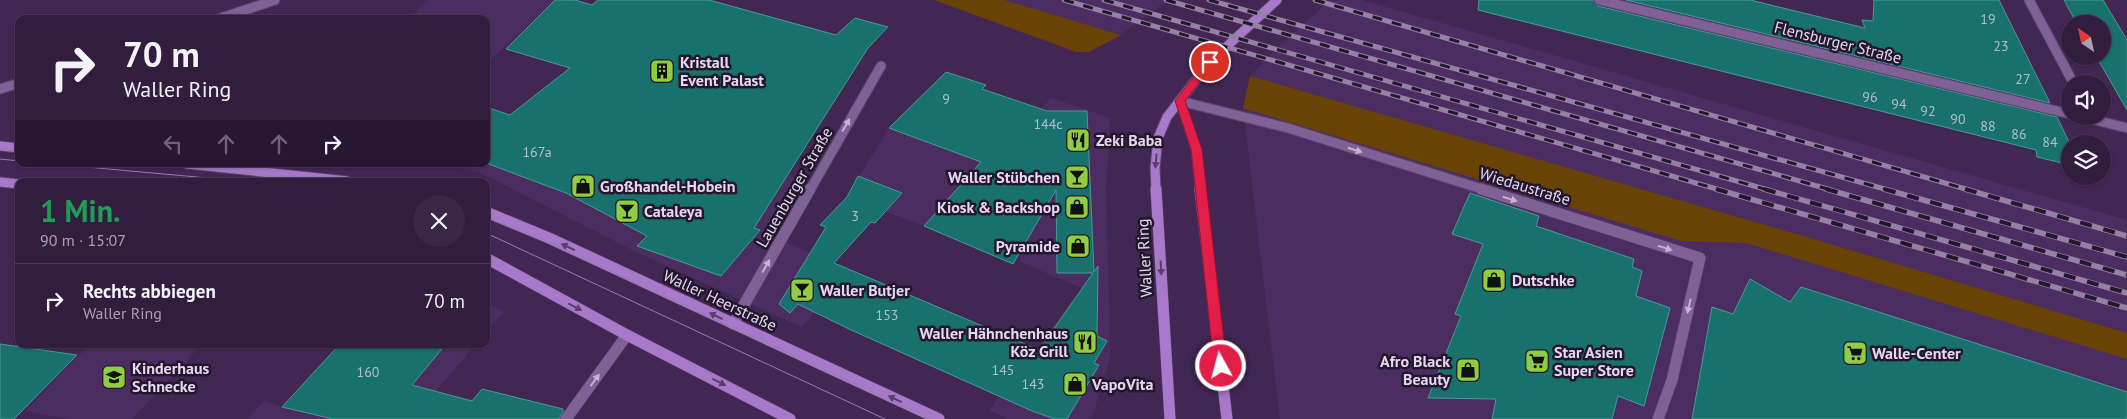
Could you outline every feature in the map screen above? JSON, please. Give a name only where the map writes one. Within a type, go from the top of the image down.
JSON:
[{"type":"main road","name":"Waller Ring","points":[[1170,419],[1155,168],[1161,127],[1166,117],[1210,62],[1277,0]]},
{"type":"main road","points":[[1180,101],[1196,149],[1207,260],[1228,419]]},
{"type":"main road","points":[[0,146],[15,148]]},
{"type":"main road","points":[[215,167],[320,178]]},
{"type":"main road","points":[[0,182],[15,184]]},
{"type":"main road","name":"Waller Heerstraße","points":[[490,213],[540,234],[939,419]]},
{"type":"main road","points":[[490,260],[627,335],[790,419]]},
{"type":"street","points":[[230,15],[275,0]]},
{"type":"street","name":"Flensburger Straße","points":[[1599,0],[2061,112]]},
{"type":"street","points":[[2029,0],[2069,75]]},
{"type":"street","name":"Lauenburger Straße","points":[[733,324],[880,66]]},
{"type":"street","points":[[0,89],[15,84]]},
{"type":"street","name":"Wiedaustraße","points":[[1180,101],[1309,135],[1700,258],[1672,380],[1658,419]]},
{"type":"street","points":[[2111,123],[2127,128]]},
{"type":"street","points":[[566,419],[627,335]]},
{"type":"shaded area","points":[[429,0],[554,0],[490,60],[490,15],[412,15]]},
{"type":"shaded area","points":[[934,0],[1004,0],[1121,35],[1089,52],[1076,52]]},
{"type":"shaded area","points":[[979,0],[1168,0],[1111,42]]},
{"type":"shaded area","points":[[1329,0],[1362,0],[2127,220],[2127,419],[1280,419],[1243,108],[1250,76],[1282,43]]},
{"type":"shaded area","points":[[1250,76],[1817,240],[2127,333],[2127,359],[1746,243],[1681,241],[1243,108]]},
{"type":"shaded area","points":[[1051,98],[1110,118],[1106,188],[1110,358],[1093,415],[1087,419],[1008,419],[989,410],[1082,288],[1020,262],[1023,129]]},
{"type":"shaded area","points":[[490,108],[525,120],[670,141],[800,177],[767,234],[854,271],[801,327],[632,250],[479,172],[450,167],[490,167]]},
{"type":"shaded area","points":[[903,114],[922,121],[987,164],[971,173],[925,226],[847,197],[889,128]]},
{"type":"shaded area","points":[[490,304],[504,312],[490,328]]},
{"type":"shaded area","name":"Kinderhaus Schnecke","points":[[86,348],[198,348],[132,419],[68,419],[26,411]]},
{"type":"shaded area","points":[[336,348],[473,348],[412,419],[248,419],[264,401],[282,407]]},
{"type":"building","points":[[555,0],[575,0],[592,5],[598,0],[709,0],[836,35],[855,18],[888,27],[868,48],[754,228],[760,230],[721,276],[637,246],[647,236],[566,193],[490,164],[490,108],[510,115],[570,68],[506,49]]},
{"type":"building","points":[[1479,0],[1593,0],[1598,6],[2057,117],[2066,135],[2061,135],[2061,163],[2037,157],[2036,150],[1478,10]]},
{"type":"building","points":[[1626,0],[1750,0],[1865,28],[1862,20],[1873,21],[1874,0],[1999,0],[2050,103]]},
{"type":"building","points":[[2064,0],[2103,0],[2127,40],[2127,110],[2111,82],[2111,75],[2107,75],[2101,65],[2111,65],[2111,15],[2072,15]]},
{"type":"building","points":[[946,72],[986,85],[982,89],[1047,111],[1087,111],[1094,272],[1098,266],[1097,336],[1107,341],[1094,363],[1099,365],[1067,419],[1055,419],[1032,411],[849,329],[798,304],[790,313],[779,304],[826,227],[820,225],[847,197],[858,176],[902,193],[875,223],[871,222],[834,263],[1039,350],[1093,273],[1057,273],[1056,190],[1013,264],[924,226],[981,162],[889,128]]},
{"type":"building","points":[[1470,193],[1539,216],[1536,226],[1634,259],[1632,267],[1642,271],[1636,296],[1670,308],[1644,406],[1618,396],[1612,419],[1492,419],[1496,399],[1428,398],[1461,316],[1455,314],[1483,244],[1452,234]]},
{"type":"building","name":"Walle-Center","points":[[1750,279],[1790,302],[1801,287],[2127,392],[2127,419],[1692,419],[1712,307],[1733,314]]},
{"type":"building","points":[[0,344],[15,346],[15,348],[77,355],[14,419],[0,419]]},
{"type":"building","points":[[336,348],[443,348],[412,385],[472,401],[482,389],[563,409],[563,411],[559,419],[333,419],[282,407]]},
{"type":"tram line","points":[[0,149],[15,151]]},
{"type":"tram line","points":[[0,159],[15,161]]},
{"type":"tram line","points":[[86,167],[208,178]]},
{"type":"tram line","points":[[186,167],[295,178]]},
{"type":"tram line","points":[[490,219],[544,240],[931,419]]},
{"type":"tram line","points":[[490,235],[885,419]]},
{"type":"railway","points":[[1064,0],[1720,190]]},
{"type":"railway","points":[[1104,0],[1768,190]]},
{"type":"railway","points":[[1166,0],[1831,190]]},
{"type":"railway","points":[[1209,0],[1888,190]]},
{"type":"railway","points":[[1315,0],[1969,190]]},
{"type":"railway","points":[[1716,189],[2127,308]]},
{"type":"railway","points":[[1764,189],[2127,293]]},
{"type":"railway","points":[[1826,189],[2127,275]]},
{"type":"railway","points":[[1884,189],[2127,257]]},
{"type":"railway","points":[[1965,189],[2127,236]]},
{"type":"place","name":"Kristall Event Palast","points":[[662,71]]},
{"type":"place","name":"Zeki Baba","points":[[1078,140]]},
{"type":"place","name":"Waller Stübchen","points":[[1077,177]]},
{"type":"place","name":"Großhandel-Hobein","points":[[583,186]]},
{"type":"place","name":"Kiosk & Backshop","points":[[1077,207]]},
{"type":"place","name":"Cataleya","points":[[627,211]]},
{"type":"place","name":"Pyramide","points":[[1078,246]]},
{"type":"place","name":"Dutschke","points":[[1494,280]]},
{"type":"place","name":"Waller Butjer","points":[[802,290]]},
{"type":"place","name":"Waller Hähnchenhaus Köz Grill","points":[[1085,342]]},
{"type":"place","name":"Walle-Center","points":[[1855,353]]},
{"type":"place","name":"Star Asien Super Store","points":[[1537,361]]},
{"type":"place","name":"Afro Black Beauty","points":[[1468,370]]},
{"type":"place","name":"Kinderhaus Schnecke","points":[[114,377]]},
{"type":"place","name":"VapoVita","points":[[1075,384]]},
{"type":"route","points":[[1210,62],[1180,101],[1196,149],[1207,260],[1221,366]]}]
